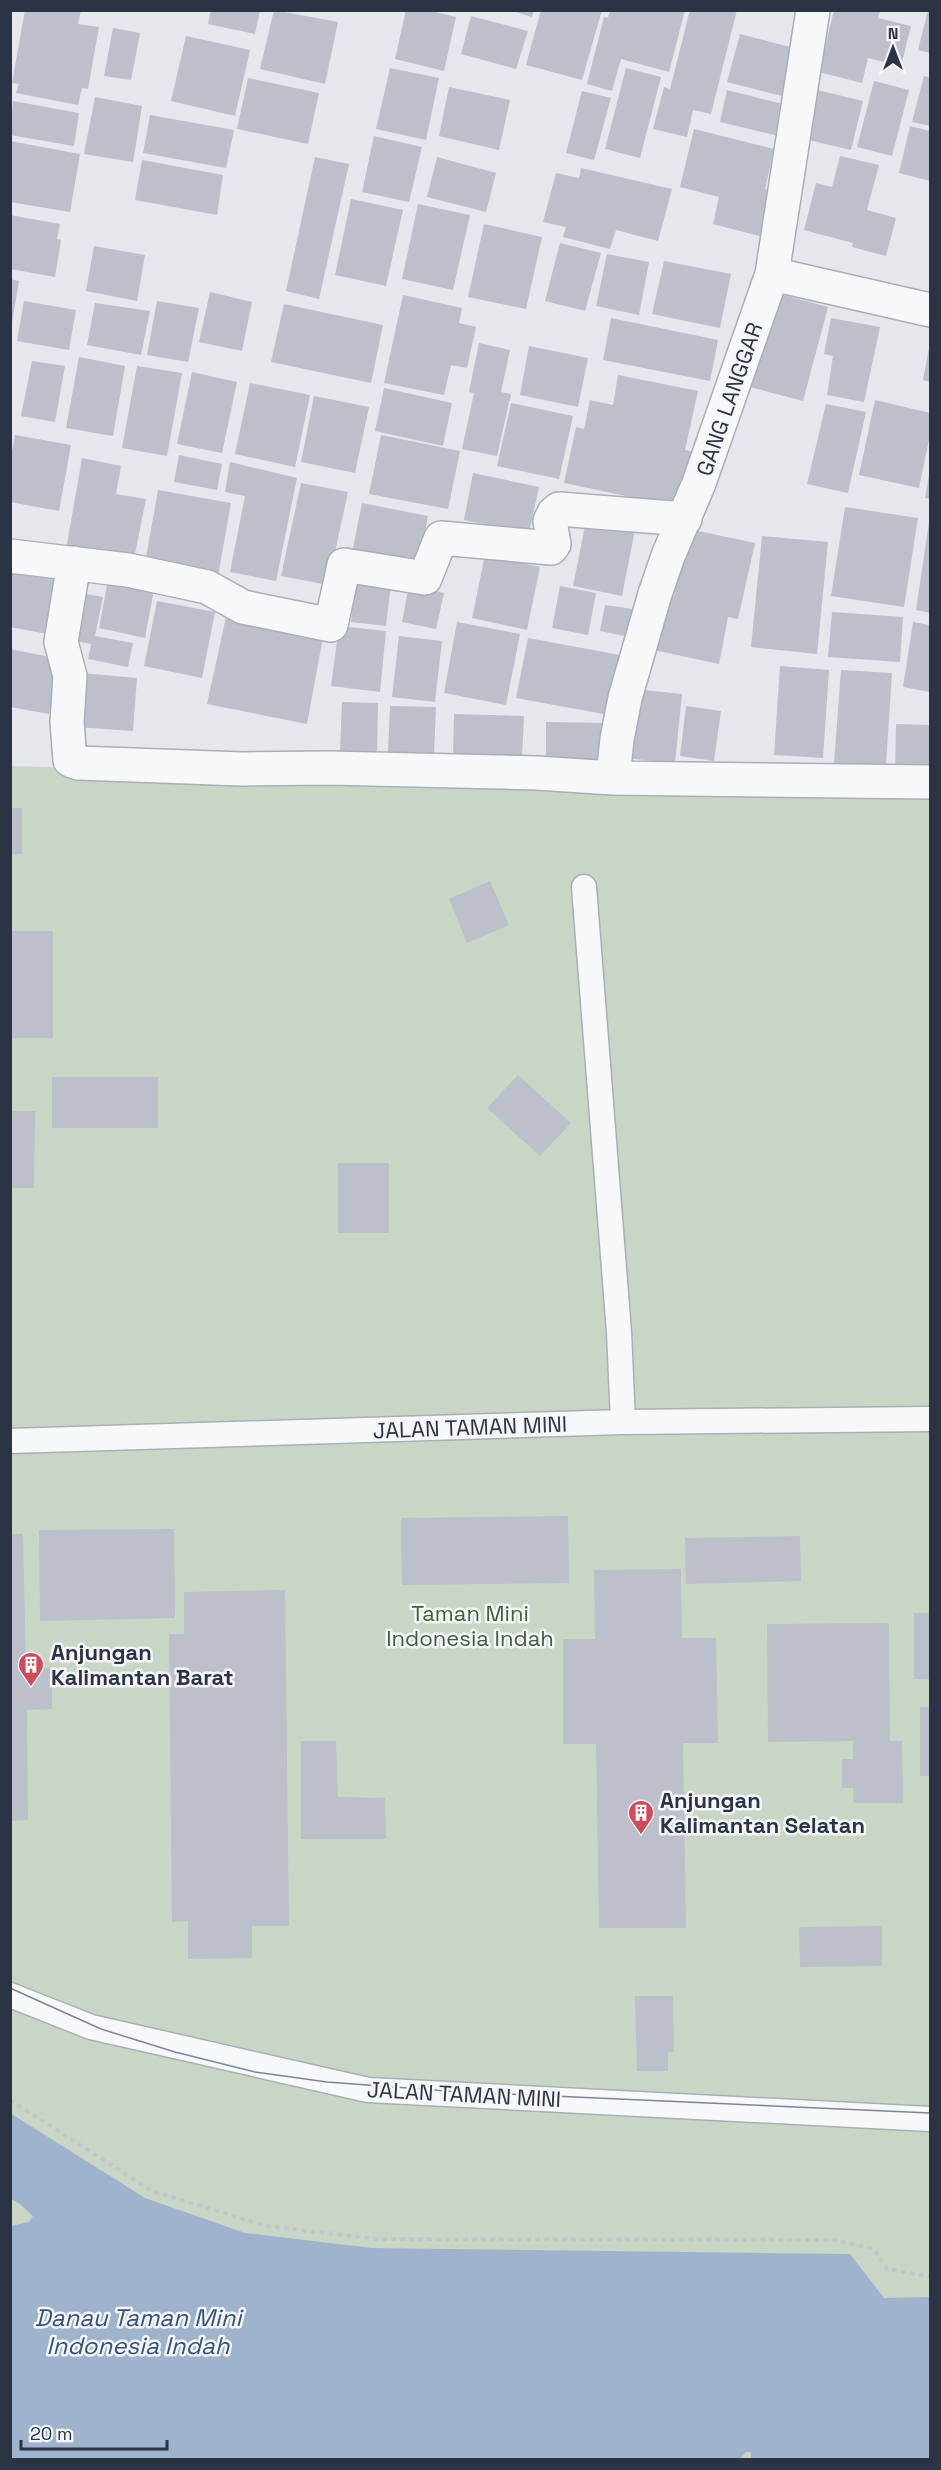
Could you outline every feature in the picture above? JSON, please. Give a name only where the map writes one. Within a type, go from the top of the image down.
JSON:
[{"type":"street","name":"GANG LANGGAR","points":[[614,778],[617,739],[625,698],[658,585],[719,428],[772,274],[813,10]]},
{"type":"street","points":[[772,274],[930,310]]},
{"type":"street","points":[[10,556],[128,570],[207,587],[243,607],[331,625],[344,565],[425,578],[441,538],[551,548],[554,544],[550,521],[559,509],[685,519]]},
{"type":"street","points":[[74,563],[61,642],[70,676],[67,722],[70,760],[78,763],[175,768],[330,768],[537,773],[614,778],[930,782]]},
{"type":"lane","points":[[584,886],[619,1332],[623,1422]]},
{"type":"lane","name":"JALAN TAMAN MINI","points":[[10,1441],[623,1422],[930,1419]]},
{"type":"lane","name":"JALAN TAMAN MINI","points":[[10,1995],[91,2027],[368,2090],[930,2119]]},
{"type":"path","points":[[10,2100],[152,2191],[266,2226],[378,2239],[836,2240],[874,2249],[887,2269],[930,2277]]},
{"type":"green space","name":"Taman Mini Indonesia Indah","points":[[10,766],[930,792],[930,2459],[11,2459]]},
{"type":"water","name":"Danau Taman Mini Indonesia Indah","points":[[10,2113],[145,2198],[245,2233],[372,2248],[850,2254],[884,2298],[930,2297],[930,2459],[752,2460],[750,2452],[746,2452],[739,2460],[11,2459],[11,2226],[29,2222],[33,2216],[11,2199]]},
{"type":"building","points":[[25,10],[81,10],[78,24],[99,27],[88,89],[82,88],[78,105],[16,93],[19,84],[12,83]]},
{"type":"building","points":[[211,10],[260,10],[255,34],[208,24]]},
{"type":"building","points":[[274,10],[338,22],[325,84],[260,69]]},
{"type":"building","points":[[406,10],[427,10],[456,17],[444,71],[395,59]]},
{"type":"building","points":[[509,10],[534,10],[532,17]]},
{"type":"building","points":[[541,10],[602,10],[582,80],[526,65]]},
{"type":"building","points":[[610,10],[685,10],[669,72],[621,59],[612,91],[587,84],[604,17],[608,18]]},
{"type":"building","points":[[690,10],[737,10],[711,114],[693,110],[687,137],[653,129],[664,87],[670,89]]},
{"type":"building","points":[[834,10],[880,10],[878,18],[911,26],[901,66],[868,58],[862,83],[819,72]]},
{"type":"building","points":[[928,10],[930,10],[930,53],[918,50]]},
{"type":"building","points":[[471,16],[528,31],[516,69],[461,54]]},
{"type":"building","points":[[113,28],[140,33],[131,80],[104,76]]},
{"type":"building","points":[[740,34],[798,49],[786,97],[727,82]]},
{"type":"building","points":[[186,36],[250,50],[235,116],[171,101]]},
{"type":"building","points":[[390,68],[439,78],[426,140],[376,129]]},
{"type":"building","points":[[626,68],[661,77],[640,158],[605,149]]},
{"type":"building","points":[[924,76],[930,77],[930,126],[912,122]]},
{"type":"building","points":[[248,78],[319,93],[308,144],[237,129]]},
{"type":"building","points":[[874,81],[909,90],[892,156],[857,147]]},
{"type":"building","points":[[449,87],[510,100],[499,150],[439,136]]},
{"type":"building","points":[[813,89],[863,101],[851,150],[800,138]]},
{"type":"building","points":[[727,90],[783,104],[775,135],[720,122]]},
{"type":"building","points":[[582,91],[611,98],[594,160],[566,153]]},
{"type":"building","points":[[95,97],[142,106],[133,162],[84,154]]},
{"type":"building","points":[[13,101],[79,113],[74,146],[10,135]]},
{"type":"building","points":[[150,115],[234,130],[226,168],[143,153]]},
{"type":"building","points":[[910,126],[930,131],[930,181],[899,173]]},
{"type":"building","points":[[694,129],[774,149],[765,189],[778,193],[767,238],[713,224],[719,197],[680,187]]},
{"type":"building","points":[[374,136],[422,147],[409,202],[362,192]]},
{"type":"building","points":[[10,141],[80,154],[70,212],[10,202]]},
{"type":"building","points":[[840,156],[879,165],[867,210],[896,218],[886,256],[852,247],[853,243],[804,230],[816,183],[832,187]]},
{"type":"building","points":[[315,157],[349,164],[319,299],[286,291]]},
{"type":"building","points":[[437,157],[496,173],[486,212],[427,197]]},
{"type":"building","points":[[142,160],[223,175],[217,215],[135,200]]},
{"type":"building","points":[[581,168],[672,189],[658,241],[616,230],[610,249],[563,237],[566,227],[543,222],[556,173],[579,178]]},
{"type":"building","points":[[351,199],[403,210],[386,286],[335,275]]},
{"type":"building","points":[[418,204],[470,215],[453,290],[402,279]]},
{"type":"building","points":[[10,215],[60,224],[57,239],[61,240],[55,277],[10,269]]},
{"type":"building","points":[[484,224],[542,237],[526,309],[468,297]]},
{"type":"building","points":[[560,243],[601,253],[585,311],[545,301]]},
{"type":"building","points":[[94,246],[145,255],[137,301],[86,291]]},
{"type":"building","points":[[607,254],[649,262],[639,315],[596,306]]},
{"type":"building","points":[[664,261],[731,274],[720,328],[652,314]]},
{"type":"building","points":[[10,279],[19,281],[12,323],[10,323]]},
{"type":"building","points":[[210,292],[252,302],[242,351],[199,342]]},
{"type":"building","points":[[776,293],[828,307],[803,401],[750,387]]},
{"type":"building","points":[[403,295],[462,308],[459,323],[476,327],[467,368],[451,365],[444,395],[384,383]]},
{"type":"building","points":[[24,301],[76,310],[69,350],[17,341]]},
{"type":"building","points":[[157,301],[199,308],[188,362],[147,355]]},
{"type":"building","points":[[95,303],[150,311],[141,355],[87,345]]},
{"type":"building","points":[[284,304],[383,325],[371,383],[271,362]]},
{"type":"building","points":[[611,318],[718,340],[710,381],[603,360]]},
{"type":"building","points":[[831,318],[880,327],[864,402],[827,395],[833,356],[824,354]]},
{"type":"building","points":[[479,343],[510,350],[501,392],[511,394],[497,456],[462,449],[474,393],[469,392]]},
{"type":"building","points":[[529,346],[588,358],[578,407],[520,395]]},
{"type":"building","points":[[930,348],[930,382],[923,380]]},
{"type":"building","points":[[79,357],[125,366],[113,436],[66,428]]},
{"type":"building","points":[[32,361],[65,366],[55,422],[21,416]]},
{"type":"building","points":[[137,366],[182,373],[167,456],[122,448]]},
{"type":"building","points":[[192,372],[237,382],[222,453],[177,444]]},
{"type":"building","points":[[618,375],[698,391],[685,450],[699,453],[688,509],[564,483],[576,427],[584,429],[590,400],[613,405]]},
{"type":"building","points":[[250,383],[310,395],[295,467],[235,454]]},
{"type":"building","points":[[384,388],[452,403],[443,446],[375,431]]},
{"type":"building","points":[[314,396],[369,407],[355,473],[301,462]]},
{"type":"building","points":[[875,400],[930,413],[930,435],[919,488],[859,475]]},
{"type":"building","points":[[511,403],[573,416],[559,479],[497,466]]},
{"type":"building","points":[[826,404],[866,412],[848,493],[807,484]]},
{"type":"building","points":[[15,435],[71,445],[59,511],[10,502],[10,462]]},
{"type":"building","points":[[381,435],[460,451],[448,509],[369,494]]},
{"type":"building","points":[[179,455],[222,464],[217,490],[174,482]]},
{"type":"building","points":[[82,458],[121,466],[116,494],[146,499],[134,559],[66,550]]},
{"type":"building","points":[[230,462],[297,478],[276,581],[230,572],[245,496],[225,492]]},
{"type":"building","points":[[473,473],[539,487],[529,533],[464,520]]},
{"type":"building","points":[[930,475],[930,499],[925,498]]},
{"type":"building","points":[[301,483],[348,492],[328,585],[281,576]]},
{"type":"building","points":[[158,490],[231,503],[217,582],[144,569]]},
{"type":"building","points":[[362,503],[428,516],[418,566],[352,553]]},
{"type":"building","points":[[845,507],[918,518],[904,607],[831,596]]},
{"type":"building","points":[[586,521],[635,530],[622,596],[573,586]]},
{"type":"building","points":[[930,522],[930,613],[916,610]]},
{"type":"building","points":[[689,529],[755,543],[738,619],[728,617],[719,664],[654,650],[666,593],[674,596]]},
{"type":"building","points":[[762,536],[828,542],[817,654],[751,647]]},
{"type":"building","points":[[485,555],[540,567],[527,630],[472,618]]},
{"type":"building","points":[[10,566],[65,576],[53,635],[10,627]]},
{"type":"building","points":[[109,575],[155,584],[145,638],[99,628]]},
{"type":"building","points":[[356,580],[391,584],[386,626],[351,622]]},
{"type":"building","points":[[409,585],[444,593],[436,629],[402,622]]},
{"type":"building","points":[[560,586],[596,593],[588,635],[552,628]]},
{"type":"building","points":[[81,593],[103,597],[95,636],[133,643],[128,667],[88,659],[91,644],[71,640]]},
{"type":"building","points":[[157,601],[215,612],[202,678],[144,666]]},
{"type":"building","points":[[605,605],[640,610],[635,638],[600,631]]},
{"type":"building","points":[[832,612],[903,617],[900,662],[828,657]]},
{"type":"building","points":[[226,617],[323,637],[307,724],[207,704]]},
{"type":"building","points":[[457,622],[520,634],[506,705],[444,693]]},
{"type":"building","points":[[913,622],[930,625],[930,692],[903,687]]},
{"type":"building","points":[[339,626],[386,631],[380,692],[331,686]]},
{"type":"building","points":[[399,636],[442,641],[435,702],[392,697]]},
{"type":"building","points":[[528,638],[620,655],[609,715],[516,698]]},
{"type":"building","points":[[10,649],[60,659],[49,714],[10,707]]},
{"type":"building","points":[[780,666],[829,670],[823,758],[774,755]]},
{"type":"building","points":[[841,670],[892,673],[885,780],[833,777]]},
{"type":"building","points":[[82,673],[137,678],[133,731],[77,727]]},
{"type":"building","points":[[634,689],[682,694],[675,763],[624,758]]},
{"type":"building","points":[[342,702],[378,703],[377,753],[340,752]]},
{"type":"building","points":[[390,706],[436,707],[434,754],[388,752]]},
{"type":"building","points":[[686,706],[721,711],[714,761],[680,756]]},
{"type":"building","points":[[454,714],[524,716],[522,758],[453,756]]},
{"type":"building","points":[[546,722],[604,723],[602,761],[546,760]]},
{"type":"building","points":[[896,724],[930,725],[930,779],[895,778]]},
{"type":"building","points":[[10,808],[22,808],[22,854],[10,854]]},
{"type":"building","points":[[490,881],[509,925],[467,943],[449,899]]},
{"type":"building","points":[[10,931],[53,931],[53,1038],[10,1038]]},
{"type":"building","points":[[518,1075],[571,1123],[540,1156],[487,1108]]},
{"type":"building","points":[[52,1077],[158,1077],[158,1128],[52,1128]]},
{"type":"building","points":[[10,1111],[35,1111],[34,1188],[10,1188]]},
{"type":"building","points":[[338,1163],[389,1163],[389,1233],[338,1233]]},
{"type":"building","points":[[568,1516],[569,1583],[402,1585],[401,1518]]},
{"type":"building","points":[[174,1529],[175,1618],[40,1621],[39,1530]]},
{"type":"building","name":"Anjungan Kalimantan Barat","points":[[10,1534],[23,1534],[26,1668],[52,1668],[52,1709],[27,1710],[28,1820],[10,1821]]},
{"type":"building","points":[[800,1536],[801,1581],[686,1584],[685,1538]]},
{"type":"building","name":"Anjungan Kalimantan Selatan","points":[[681,1569],[682,1638],[716,1638],[718,1743],[683,1743],[686,1928],[599,1928],[596,1744],[563,1744],[563,1639],[595,1639],[594,1570]]},
{"type":"building","points":[[285,1590],[289,1926],[252,1926],[252,1958],[188,1959],[188,1921],[172,1922],[169,1634],[184,1634],[184,1592]]},
{"type":"building","points":[[914,1613],[930,1613],[930,1679],[914,1679]]},
{"type":"building","points":[[889,1623],[890,1741],[902,1741],[903,1803],[854,1803],[853,1788],[842,1788],[842,1759],[853,1759],[853,1741],[768,1742],[767,1624]]},
{"type":"building","points":[[920,1707],[930,1707],[930,1776],[920,1776]]},
{"type":"building","points":[[301,1741],[336,1741],[338,1797],[385,1798],[386,1839],[301,1839]]},
{"type":"building","points":[[882,1926],[882,1966],[800,1967],[799,1927]]},
{"type":"building","points":[[635,1996],[673,1996],[674,2052],[668,2052],[668,2071],[637,2071]]},
{"type":"tram line","points":[[10,1988],[101,2029],[175,2052],[255,2072],[327,2082],[461,2092],[930,2113]]},
{"type":"place","name":"Anjungan Kalimantan Barat","points":[[31,1688]]},
{"type":"place","name":"Anjungan Kalimantan Selatan","points":[[641,1836]]}]
